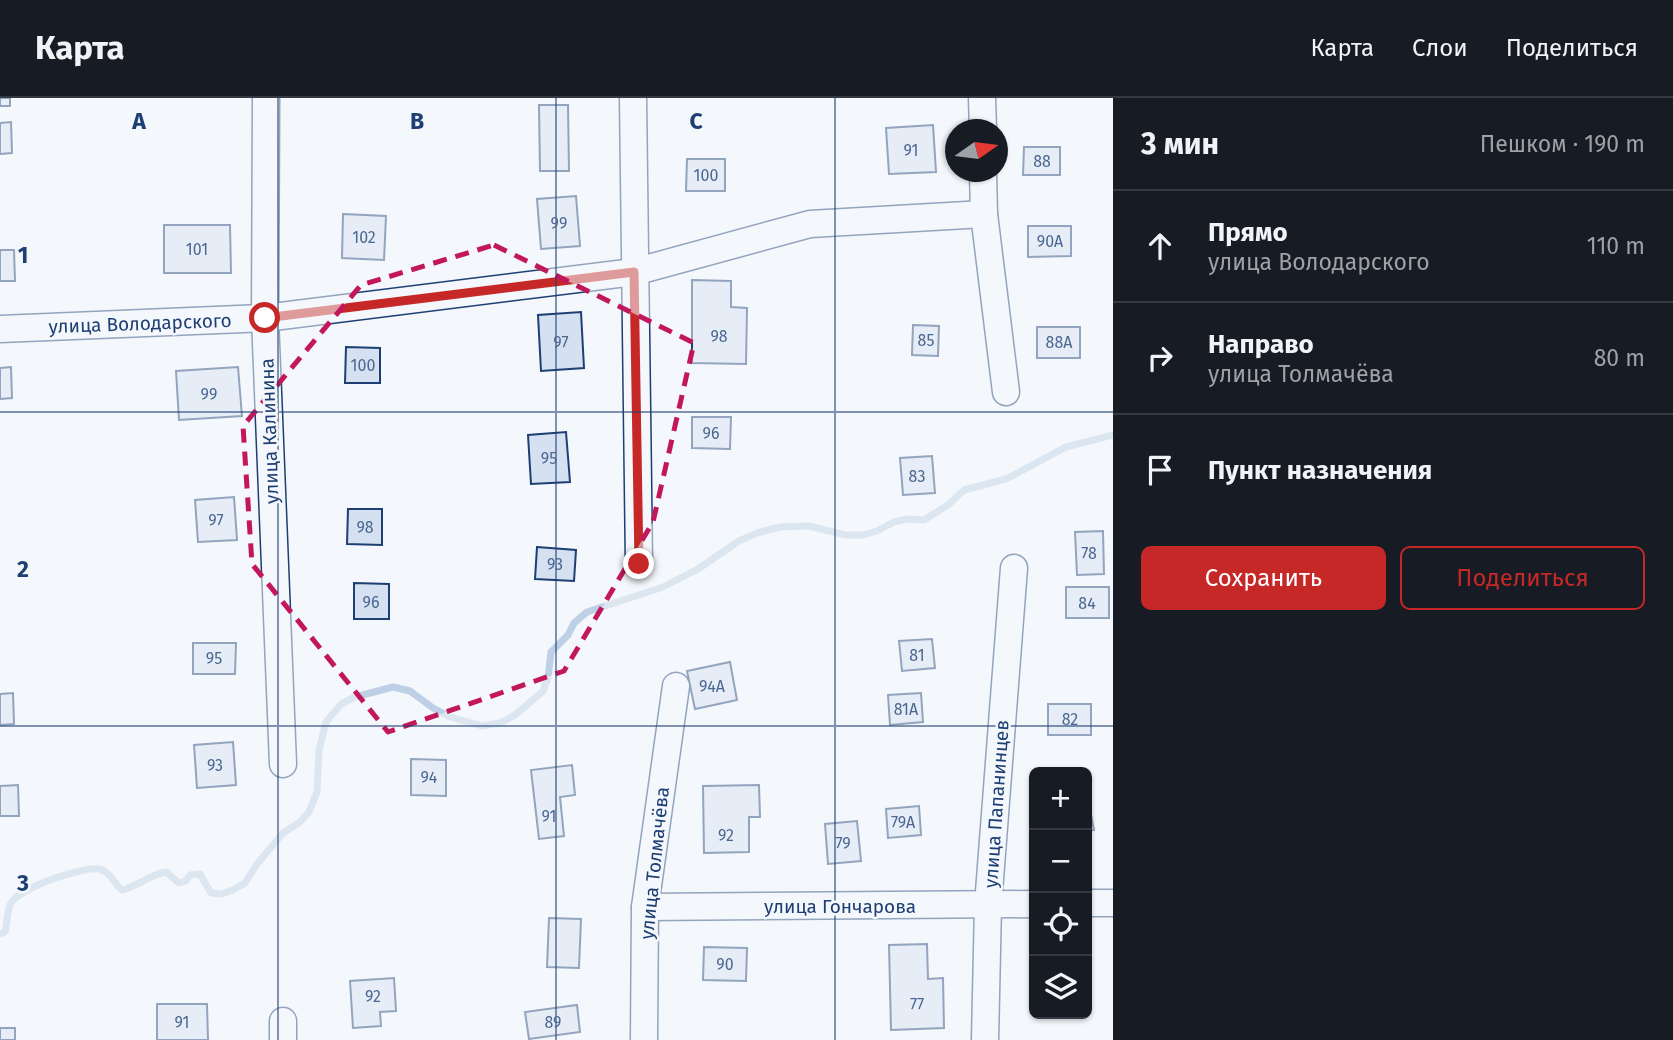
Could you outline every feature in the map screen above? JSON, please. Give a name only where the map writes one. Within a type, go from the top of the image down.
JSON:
[{"type":"street","name":"улица Калинина","points":[[266,98],[265,318],[283,764]]},
{"type":"street","points":[[633,98],[639,564]]},
{"type":"street","points":[[982,98],[983,119]]},
{"type":"street","points":[[984,182],[984,214],[1006,392]]},
{"type":"street","name":"улица Володарского","points":[[0,329],[265,318],[634,272],[810,224],[984,214]]},
{"type":"street","name":"улица Папанинцев","points":[[985,1040],[988,905],[1014,568]]},
{"type":"street","name":"улица Толмачёва","points":[[644,1040],[645,907],[676,686]]},
{"type":"street","points":[[1092,903],[1113,903]]},
{"type":"street","name":"улица Гончарова","points":[[645,907],[1029,904]]},
{"type":"highlighted area","points":[[494,245],[694,343],[653,522],[564,671],[388,732],[252,564],[243,426],[361,285]]},
{"type":"building","points":[[0,98],[10,98],[10,106],[0,106]]},
{"type":"building","points":[[539,105],[568,105],[569,171],[540,171]]},
{"type":"building","points":[[11,122],[12,153],[0,154],[0,123]]},
{"type":"building","points":[[933,125],[936,172],[889,174],[886,128]]},
{"type":"building","points":[[1024,147],[1060,147],[1060,175],[1023,175]]},
{"type":"building","points":[[687,159],[725,159],[725,191],[686,191]]},
{"type":"building","points":[[576,196],[580,246],[541,249],[537,199]]},
{"type":"building","points":[[343,214],[386,216],[384,260],[342,258]]},
{"type":"building","points":[[164,225],[230,225],[231,273],[164,273]]},
{"type":"building","points":[[1028,226],[1071,226],[1071,256],[1028,257]]},
{"type":"building","points":[[0,250],[14,250],[15,281],[0,281]]},
{"type":"building","points":[[692,280],[731,281],[731,307],[747,308],[746,364],[692,363]]},
{"type":"building","points":[[581,312],[584,368],[541,371],[538,315]]},
{"type":"building","points":[[913,325],[939,326],[938,356],[912,355]]},
{"type":"building","points":[[1037,327],[1080,327],[1080,358],[1037,358]]},
{"type":"building","points":[[346,347],[380,348],[380,383],[345,383]]},
{"type":"building","points":[[11,367],[12,398],[0,399],[0,368]]},
{"type":"building","points":[[238,367],[242,416],[179,420],[176,371]]},
{"type":"building","points":[[692,417],[731,417],[730,449],[692,448]]},
{"type":"building","points":[[566,432],[570,482],[531,484],[528,435]]},
{"type":"building","points":[[932,456],[935,493],[903,495],[900,458]]},
{"type":"building","points":[[234,497],[237,540],[198,542],[195,500]]},
{"type":"building","points":[[348,509],[382,509],[382,545],[347,544]]},
{"type":"building","points":[[1103,531],[1104,574],[1077,575],[1075,532]]},
{"type":"building","points":[[537,547],[576,550],[574,581],[535,579]]},
{"type":"building","points":[[354,583],[389,584],[389,619],[354,619]]},
{"type":"building","points":[[1066,587],[1109,587],[1109,618],[1066,618]]},
{"type":"building","points":[[932,639],[935,668],[902,671],[899,641]]},
{"type":"building","points":[[193,643],[236,643],[235,674],[193,674]]},
{"type":"building","points":[[730,662],[737,700],[695,709],[687,671]]},
{"type":"building","points":[[13,693],[14,724],[0,725],[0,694]]},
{"type":"building","points":[[921,693],[923,722],[890,725],[888,695]]},
{"type":"building","points":[[1048,704],[1091,704],[1091,735],[1048,735]]},
{"type":"building","points":[[233,742],[236,785],[197,788],[194,745]]},
{"type":"building","points":[[411,759],[446,760],[446,796],[411,795]]},
{"type":"building","points":[[572,765],[575,795],[560,797],[564,836],[539,839],[531,770]]},
{"type":"building","points":[[18,785],[19,816],[0,816],[0,786]]},
{"type":"building","points":[[759,785],[760,817],[749,817],[749,852],[704,853],[703,786]]},
{"type":"building","points":[[919,806],[921,835],[888,838],[886,809]]},
{"type":"building","points":[[857,821],[861,861],[828,864],[825,824]]},
{"type":"building","points":[[549,918],[581,919],[579,968],[547,967]]},
{"type":"building","points":[[927,944],[928,979],[943,978],[944,1028],[891,1030],[889,945]]},
{"type":"building","points":[[704,947],[747,948],[746,981],[703,980]]},
{"type":"building","points":[[394,978],[396,1011],[380,1012],[381,1026],[353,1028],[350,981]]},
{"type":"building","points":[[157,1004],[207,1004],[208,1040],[157,1040]]},
{"type":"building","points":[[577,1005],[580,1032],[529,1039],[525,1012]]},
{"type":"building","points":[[0,1028],[15,1028],[15,1040],[0,1040]]},
{"type":"waterway","points":[[0,934],[5,932],[9,908],[15,898],[36,886],[78,871],[103,870],[122,890],[166,872],[179,883],[186,881],[190,875],[200,874],[211,893],[221,894],[245,883],[283,833],[300,822],[309,812],[317,792],[319,750],[326,722],[341,704],[355,697],[393,687],[410,691],[450,717],[482,726],[500,723],[515,715],[543,691],[548,678],[551,652],[568,635],[574,623],[587,612],[663,587],[757,533],[780,527],[809,526],[845,535],[863,535],[894,522],[907,519],[924,520],[948,505],[964,490],[1006,479],[1066,447],[1113,435]]},
{"type":"route","points":[[265,318],[634,272],[639,564]]}]
